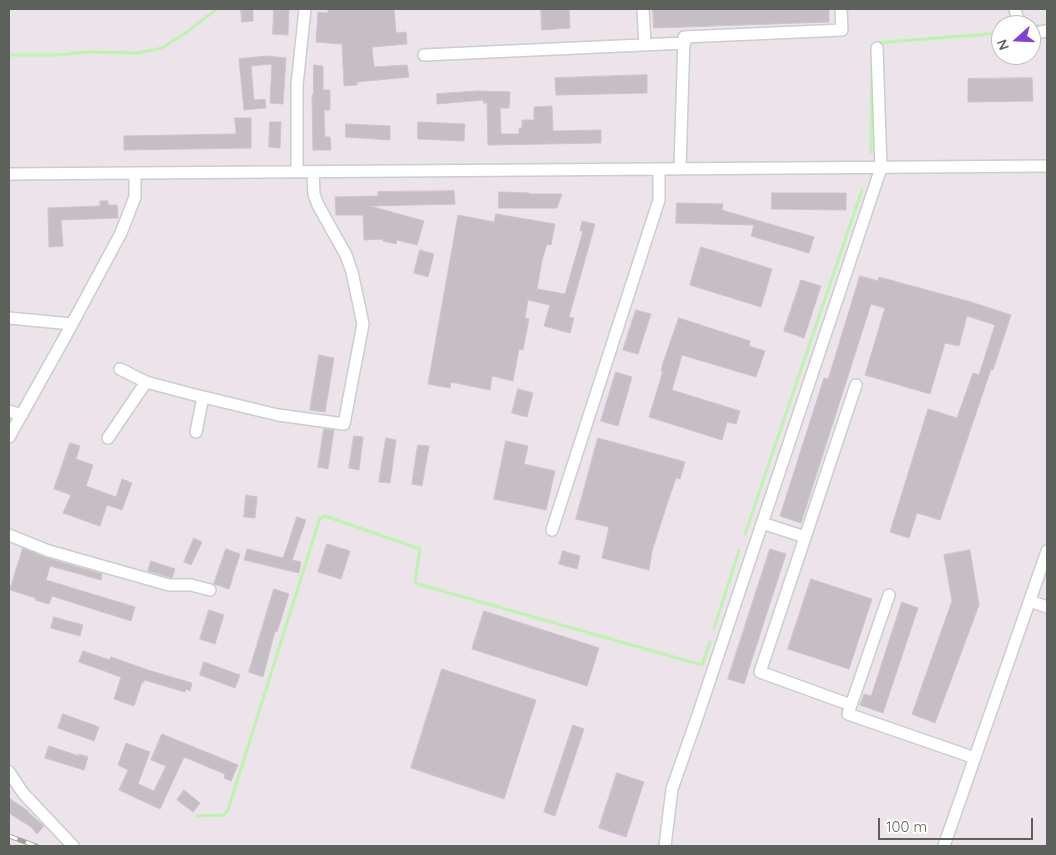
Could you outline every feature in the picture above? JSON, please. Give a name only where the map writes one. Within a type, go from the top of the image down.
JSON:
[{"type":"street","points":[[297,172],[298,85],[305,9]]},
{"type":"street","points":[[643,9],[645,45]]},
{"type":"street","points":[[680,168],[684,37],[842,30],[841,9]]},
{"type":"street","points":[[424,55],[685,43]]},
{"type":"street","points":[[665,846],[672,789],[880,168],[877,48]]},
{"type":"street","points":[[9,174],[1047,166]]},
{"type":"street","points":[[552,530],[659,200],[658,169]]},
{"type":"street","points":[[120,369],[146,382],[203,397],[278,415],[344,424],[363,324],[352,272],[346,255],[318,206],[314,194],[313,172]]},
{"type":"street","points":[[9,437],[72,324],[129,215],[135,197],[135,173]]},
{"type":"street","points":[[9,318],[72,324]]},
{"type":"street","points":[[108,438],[146,382]]},
{"type":"street","points":[[851,705],[760,672],[856,385]]},
{"type":"street","points":[[196,432],[203,397]]},
{"type":"street","points":[[9,411],[22,415]]},
{"type":"street","points":[[762,523],[805,537]]},
{"type":"street","points":[[9,536],[49,551],[148,579],[168,584],[192,585],[210,590]]},
{"type":"street","points":[[944,846],[1047,552]]},
{"type":"street","points":[[890,595],[848,714],[975,758]]},
{"type":"street","points":[[1030,601],[1047,607]]},
{"type":"street","points":[[9,772],[23,793],[73,846]]},
{"type":"building","points":[[241,9],[253,9],[253,21],[242,22]]},
{"type":"building","points":[[274,9],[289,9],[288,35],[273,34]]},
{"type":"building","points":[[328,9],[394,9],[396,33],[406,32],[407,44],[372,47],[374,67],[407,65],[409,77],[357,82],[357,85],[344,86],[342,44],[316,42],[318,12],[328,13]]},
{"type":"building","points":[[541,9],[569,9],[570,28],[542,30]]},
{"type":"building","points":[[653,9],[829,9],[829,22],[654,28]]},
{"type":"building","points":[[268,56],[286,58],[283,104],[270,103],[272,64],[251,66],[254,100],[265,99],[266,108],[244,110],[239,59]]},
{"type":"building","points":[[314,65],[323,66],[323,90],[330,90],[330,110],[324,110],[325,137],[330,137],[331,150],[313,150],[312,95]]},
{"type":"building","points":[[647,75],[647,93],[556,95],[555,78]]},
{"type":"building","points":[[1032,78],[1033,101],[968,102],[968,79]]},
{"type":"building","points":[[478,91],[510,92],[509,108],[500,108],[501,134],[519,134],[519,128],[522,128],[522,120],[534,120],[534,107],[552,106],[553,131],[601,130],[601,143],[488,145],[487,103],[483,103],[484,100],[437,104],[437,94]]},
{"type":"building","points":[[235,118],[251,118],[251,148],[124,150],[124,136],[236,134]]},
{"type":"building","points":[[270,122],[281,122],[280,148],[269,147]]},
{"type":"building","points":[[418,122],[465,124],[464,141],[418,139]]},
{"type":"building","points":[[346,124],[390,126],[390,140],[346,137]]},
{"type":"building","points":[[454,191],[455,204],[370,206],[424,221],[417,245],[397,240],[396,244],[383,241],[383,239],[364,240],[363,215],[336,215],[335,197],[378,196],[378,192]]},
{"type":"building","points":[[499,192],[562,194],[557,208],[499,208]]},
{"type":"building","points":[[772,193],[846,193],[846,210],[772,209]]},
{"type":"building","points":[[100,201],[108,201],[108,205],[117,205],[118,218],[61,220],[63,246],[49,247],[48,208],[100,206]]},
{"type":"building","points":[[677,203],[723,204],[722,210],[814,237],[809,253],[751,236],[754,225],[676,223]]},
{"type":"building","points":[[496,214],[555,224],[551,245],[547,244],[542,260],[537,289],[565,294],[583,231],[580,231],[582,221],[595,224],[569,317],[574,318],[570,333],[544,326],[550,305],[528,300],[525,318],[529,319],[523,350],[519,349],[513,381],[492,376],[490,390],[451,382],[450,388],[428,384],[458,215],[494,222]]},
{"type":"building","points":[[701,247],[772,269],[761,307],[690,285]]},
{"type":"building","points":[[420,250],[434,254],[428,277],[414,273]]},
{"type":"building","points":[[860,276],[878,281],[879,277],[1011,315],[940,520],[917,513],[909,538],[890,532],[928,409],[957,418],[973,373],[979,375],[995,325],[967,316],[959,346],[945,343],[930,394],[865,375],[885,308],[871,304],[801,523],[780,516],[824,378],[828,379]]},
{"type":"building","points":[[801,280],[821,286],[804,338],[784,331]]},
{"type":"building","points":[[636,310],[651,314],[638,354],[623,350]]},
{"type":"building","points":[[679,318],[750,341],[749,346],[765,351],[756,377],[682,355],[672,390],[740,411],[736,424],[727,422],[722,440],[649,417],[663,371],[661,371],[663,363]]},
{"type":"building","points":[[319,355],[334,358],[325,412],[310,410]]},
{"type":"building","points":[[616,372],[632,377],[618,426],[601,421]]},
{"type":"building","points":[[518,389],[533,393],[527,417],[512,413]]},
{"type":"building","points":[[324,429],[334,430],[328,469],[318,467]]},
{"type":"building","points":[[354,436],[363,437],[359,470],[349,468]]},
{"type":"building","points":[[386,438],[396,440],[390,483],[379,482]]},
{"type":"building","points":[[598,438],[685,462],[680,479],[676,478],[668,501],[652,551],[649,570],[602,558],[609,527],[576,519]]},
{"type":"building","points":[[506,441],[528,446],[524,464],[555,471],[546,510],[494,499]]},
{"type":"building","points":[[70,443],[80,446],[76,459],[93,465],[86,486],[116,497],[122,479],[132,483],[122,510],[107,505],[100,526],[63,513],[71,495],[54,489]]},
{"type":"building","points":[[418,445],[429,446],[422,486],[412,484]]},
{"type":"building","points":[[246,495],[257,497],[255,518],[244,517]]},
{"type":"building","points":[[297,517],[306,520],[292,560],[301,562],[299,573],[244,560],[247,549],[283,558]]},
{"type":"building","points":[[194,538],[202,542],[191,565],[184,562]]},
{"type":"building","points":[[327,544],[350,551],[341,579],[318,572]]},
{"type":"building","points":[[23,548],[47,558],[102,574],[101,580],[50,566],[46,580],[135,607],[131,621],[52,596],[49,604],[10,590]]},
{"type":"building","points":[[226,549],[240,554],[229,589],[214,584]]},
{"type":"building","points":[[770,549],[786,554],[744,684],[728,679]]},
{"type":"building","points":[[970,550],[979,605],[935,723],[912,714],[952,601],[944,555]]},
{"type":"building","points":[[563,551],[580,556],[577,569],[559,564]]},
{"type":"building","points":[[151,561],[175,569],[172,578],[148,571]]},
{"type":"building","points":[[811,579],[872,599],[849,669],[788,649]]},
{"type":"building","points":[[274,589],[289,594],[277,632],[275,631],[263,677],[249,672]]},
{"type":"building","points":[[902,602],[918,608],[883,713],[860,705],[864,694],[871,696]]},
{"type":"building","points":[[209,610],[224,615],[215,644],[200,639]]},
{"type":"building","points":[[484,611],[599,648],[587,686],[472,649]]},
{"type":"building","points":[[54,617],[83,625],[80,636],[51,628]]},
{"type":"building","points":[[83,651],[110,660],[111,657],[192,683],[190,691],[186,689],[185,692],[144,680],[134,706],[114,699],[121,677],[79,662]]},
{"type":"building","points":[[204,662],[240,675],[235,688],[200,675]]},
{"type":"building","points":[[442,669],[536,700],[504,799],[411,768]]},
{"type":"building","points":[[63,714],[99,727],[94,741],[58,728]]},
{"type":"building","points":[[573,725],[584,729],[555,816],[544,812]]},
{"type":"building","points":[[162,734],[238,765],[231,781],[224,778],[225,774],[184,757],[160,809],[119,790],[128,770],[118,765],[126,743],[150,752],[138,784],[154,791],[166,766],[151,760]]},
{"type":"building","points":[[49,746],[88,757],[84,770],[45,758]]},
{"type":"building","points":[[617,773],[644,782],[626,837],[599,828]]},
{"type":"building","points":[[184,790],[200,803],[193,812],[177,800]]},
{"type":"building","points":[[9,798],[28,811],[44,826],[37,834],[31,827],[9,813]]},
{"type":"waterway","points":[[9,55],[57,55],[88,52],[138,53],[162,48],[217,9]]},
{"type":"waterway","points":[[1041,26],[1047,25]]},
{"type":"waterway","points":[[871,152],[872,45],[875,43],[991,34]]},
{"type":"waterway","points":[[745,534],[862,190]]},
{"type":"waterway","points":[[197,816],[224,815],[228,810],[320,518],[325,516],[420,549],[415,582],[418,584],[702,665],[710,642]]},
{"type":"waterway","points":[[714,628],[739,551]]},
{"type":"railway","points":[[9,836],[36,846]]}]
